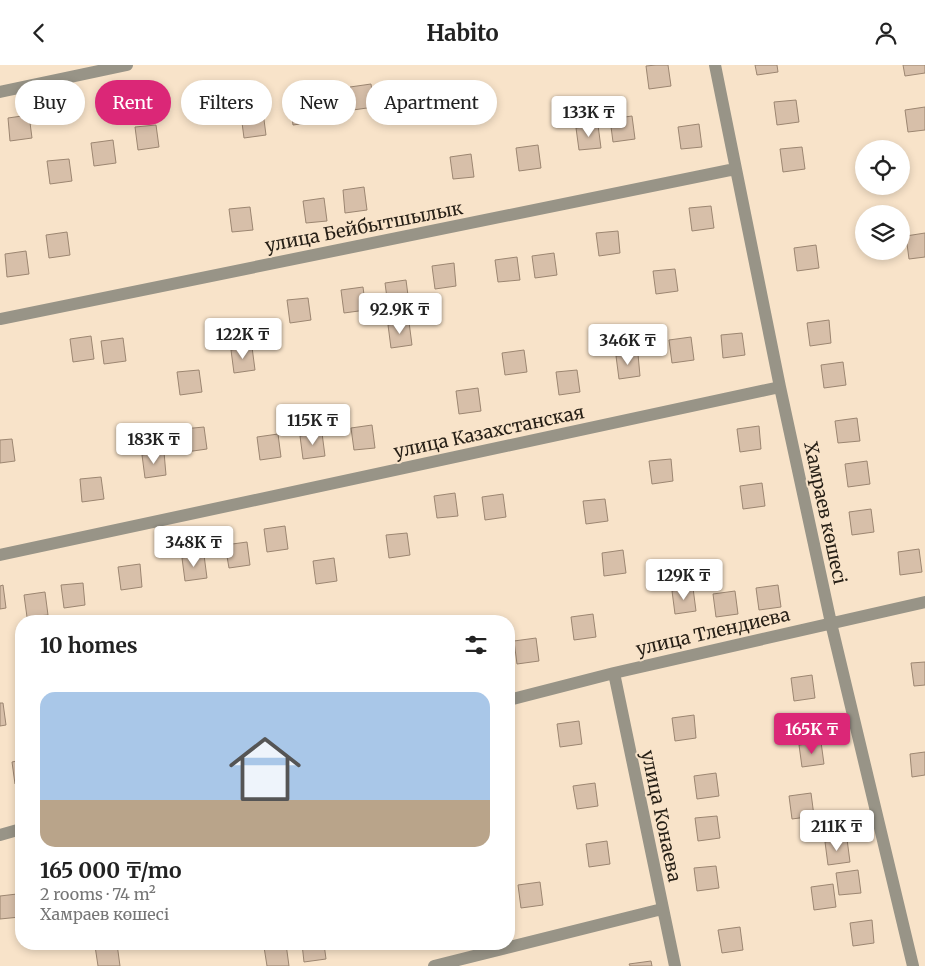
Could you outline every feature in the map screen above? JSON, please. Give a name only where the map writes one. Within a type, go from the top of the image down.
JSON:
[{"type":"street","points":[[0,92],[127,65]]},
{"type":"street","name":"Хамраев көшесі","points":[[715,65],[780,387],[831,623],[913,966]]},
{"type":"street","name":"улица Бейбытшылык","points":[[0,319],[735,169]]},
{"type":"street","name":"улица Казахстанская","points":[[0,555],[780,387]]},
{"type":"street","name":"улица Тлендиева","points":[[515,698],[614,673],[925,602]]},
{"type":"street","name":"улица Конаева","points":[[614,673],[675,966]]},
{"type":"street","points":[[0,835],[15,831]]},
{"type":"street","points":[[515,946],[662,909]]},
{"type":"street","points":[[434,966],[498,950]]},
{"type":"building","points":[[668,65],[671,86],[649,89],[646,66]]},
{"type":"building","points":[[755,65],[777,65],[778,72],[757,75]]},
{"type":"building","points":[[903,65],[925,65],[925,73],[905,76]]},
{"type":"building","points":[[366,85],[366,108],[356,110],[356,86]]},
{"type":"building","points":[[796,100],[799,122],[777,125],[774,102]]},
{"type":"building","points":[[925,107],[925,130],[908,132],[905,110]]},
{"type":"building","points":[[632,116],[635,139],[613,142],[610,119]]},
{"type":"building","points":[[15,117],[15,125],[30,125],[32,138],[10,141],[8,118]]},
{"type":"building","points":[[699,124],[702,147],[681,149],[678,127]]},
{"type":"building","points":[[156,125],[159,147],[138,150],[135,127]]},
{"type":"building","points":[[242,125],[265,125],[266,135],[244,138]]},
{"type":"building","points":[[598,125],[601,148],[579,150],[576,128]]},
{"type":"building","points":[[113,140],[116,163],[94,166],[91,143]]},
{"type":"building","points":[[538,145],[541,168],[519,171],[516,148]]},
{"type":"building","points":[[802,147],[805,169],[783,172],[780,149]]},
{"type":"building","points":[[471,154],[474,177],[453,179],[450,157]]},
{"type":"building","points":[[69,159],[72,181],[50,184],[47,161]]},
{"type":"building","points":[[364,187],[367,210],[345,213],[343,190]]},
{"type":"building","points":[[324,198],[327,221],[306,223],[303,201]]},
{"type":"building","points":[[711,206],[714,228],[692,231],[689,208]]},
{"type":"building","points":[[250,207],[253,230],[232,232],[229,209]]},
{"type":"building","points":[[618,231],[620,253],[599,256],[596,233]]},
{"type":"building","points":[[67,232],[70,255],[49,258],[46,235]]},
{"type":"building","points":[[925,233],[925,257],[910,259],[910,235]]},
{"type":"building","points":[[816,245],[819,268],[797,271],[794,248]]},
{"type":"building","points":[[26,251],[29,274],[7,277],[5,254]]},
{"type":"building","points":[[554,253],[557,275],[535,278],[532,256]]},
{"type":"building","points":[[517,257],[520,280],[498,282],[495,260]]},
{"type":"building","points":[[454,263],[456,286],[435,289],[432,266]]},
{"type":"building","points":[[675,269],[678,291],[656,294],[653,271]]},
{"type":"building","points":[[406,280],[409,303],[388,306],[385,283]]},
{"type":"building","points":[[363,287],[366,310],[344,313],[341,290]]},
{"type":"building","points":[[308,298],[311,320],[290,323],[287,300]]},
{"type":"building","points":[[829,320],[831,343],[810,346],[807,323]]},
{"type":"building","points":[[409,322],[412,345],[391,348],[388,325]]},
{"type":"building","points":[[742,333],[745,355],[723,358],[721,335]]},
{"type":"building","points":[[91,336],[94,359],[73,362],[70,339]]},
{"type":"building","points":[[691,337],[694,360],[672,363],[669,340]]},
{"type":"building","points":[[123,338],[126,361],[104,364],[101,341]]},
{"type":"building","points":[[252,347],[255,370],[234,373],[231,350]]},
{"type":"building","points":[[524,350],[527,372],[505,375],[502,353]]},
{"type":"building","points":[[638,354],[640,376],[619,379],[616,356]]},
{"type":"building","points":[[843,362],[846,385],[824,388],[821,365]]},
{"type":"building","points":[[199,370],[202,392],[180,395],[177,372]]},
{"type":"building","points":[[577,370],[580,392],[559,395],[556,372]]},
{"type":"building","points":[[478,388],[481,411],[459,414],[456,391]]},
{"type":"building","points":[[857,418],[860,441],[838,443],[835,421]]},
{"type":"building","points":[[372,425],[375,448],[354,450],[351,428]]},
{"type":"building","points":[[759,426],[761,449],[740,452],[737,429]]},
{"type":"building","points":[[204,427],[207,449],[186,452],[183,429]]},
{"type":"building","points":[[322,433],[325,456],[303,459],[300,436]]},
{"type":"building","points":[[278,434],[281,457],[260,460],[257,437]]},
{"type":"building","points":[[12,439],[15,461],[0,463],[0,440]]},
{"type":"building","points":[[164,452],[166,475],[145,478],[142,455]]},
{"type":"building","points":[[671,459],[673,481],[652,484],[649,461]]},
{"type":"building","points":[[867,461],[870,484],[848,487],[845,464]]},
{"type":"building","points":[[101,477],[104,499],[82,502],[80,479]]},
{"type":"building","points":[[762,483],[765,506],[743,509],[740,486]]},
{"type":"building","points":[[455,493],[458,516],[437,518],[434,496]]},
{"type":"building","points":[[503,494],[506,517],[485,520],[482,497]]},
{"type":"building","points":[[605,499],[608,521],[586,524],[583,501]]},
{"type":"building","points":[[871,509],[874,532],[852,535],[849,512]]},
{"type":"building","points":[[285,526],[288,549],[267,552],[264,529]]},
{"type":"building","points":[[407,533],[410,555],[389,558],[386,535]]},
{"type":"building","points":[[247,542],[250,565],[229,568],[225,545]]},
{"type":"building","points":[[919,549],[922,572],[900,575],[898,552]]},
{"type":"building","points":[[623,550],[626,573],[604,576],[602,553]]},
{"type":"building","points":[[204,555],[207,578],[185,581],[182,558]]},
{"type":"building","points":[[334,558],[337,581],[316,584],[313,561]]},
{"type":"building","points":[[140,564],[142,587],[121,590],[118,567]]},
{"type":"building","points":[[83,583],[85,605],[64,608],[61,585]]},
{"type":"building","points":[[3,585],[6,608],[0,609],[0,586]]},
{"type":"building","points":[[778,585],[781,607],[759,610],[756,588]]},
{"type":"building","points":[[693,588],[696,611],[675,614],[672,591]]},
{"type":"building","points":[[735,591],[738,614],[716,617],[713,594]]},
{"type":"building","points":[[45,592],[48,615],[27,615],[24,595]]},
{"type":"building","points":[[593,614],[596,637],[574,640],[571,617]]},
{"type":"building","points":[[536,638],[539,661],[517,664],[515,641]]},
{"type":"building","points":[[925,662],[925,685],[914,686],[911,663]]},
{"type":"building","points":[[812,675],[815,698],[794,701],[791,678]]},
{"type":"building","points":[[0,703],[3,703],[6,725],[0,726]]},
{"type":"building","points":[[694,715],[696,738],[675,741],[672,718]]},
{"type":"building","points":[[579,721],[582,744],[560,747],[557,724]]},
{"type":"building","points":[[821,742],[824,764],[802,767],[799,745]]},
{"type":"building","points":[[925,752],[925,775],[912,777],[910,754]]},
{"type":"building","points":[[15,761],[15,784],[12,762]]},
{"type":"building","points":[[716,773],[719,796],[697,799],[694,776]]},
{"type":"building","points":[[595,783],[598,806],[577,809],[573,786]]},
{"type":"building","points":[[811,793],[814,816],[792,819],[789,796]]},
{"type":"building","points":[[717,816],[720,838],[698,841],[695,818]]},
{"type":"building","points":[[847,839],[850,862],[828,865],[825,842]]},
{"type":"building","points":[[607,841],[610,864],[589,867],[586,844]]},
{"type":"building","points":[[716,866],[719,888],[697,891],[694,868]]},
{"type":"building","points":[[858,870],[861,893],[839,895],[836,873]]},
{"type":"building","points":[[540,882],[543,905],[521,908],[518,885]]},
{"type":"building","points":[[833,884],[836,907],[814,910],[811,887]]},
{"type":"building","points":[[15,894],[15,918],[0,919],[0,896]]},
{"type":"building","points":[[872,920],[874,943],[853,946],[850,923]]},
{"type":"building","points":[[740,927],[743,950],[722,953],[718,930]]},
{"type":"building","points":[[96,950],[118,950],[120,966],[98,966]]},
{"type":"building","points":[[264,950],[287,950],[289,966],[267,966]]},
{"type":"building","points":[[303,950],[325,950],[326,959],[304,962]]},
{"type":"building","points":[[651,961],[652,966],[630,966],[629,964]]}]
